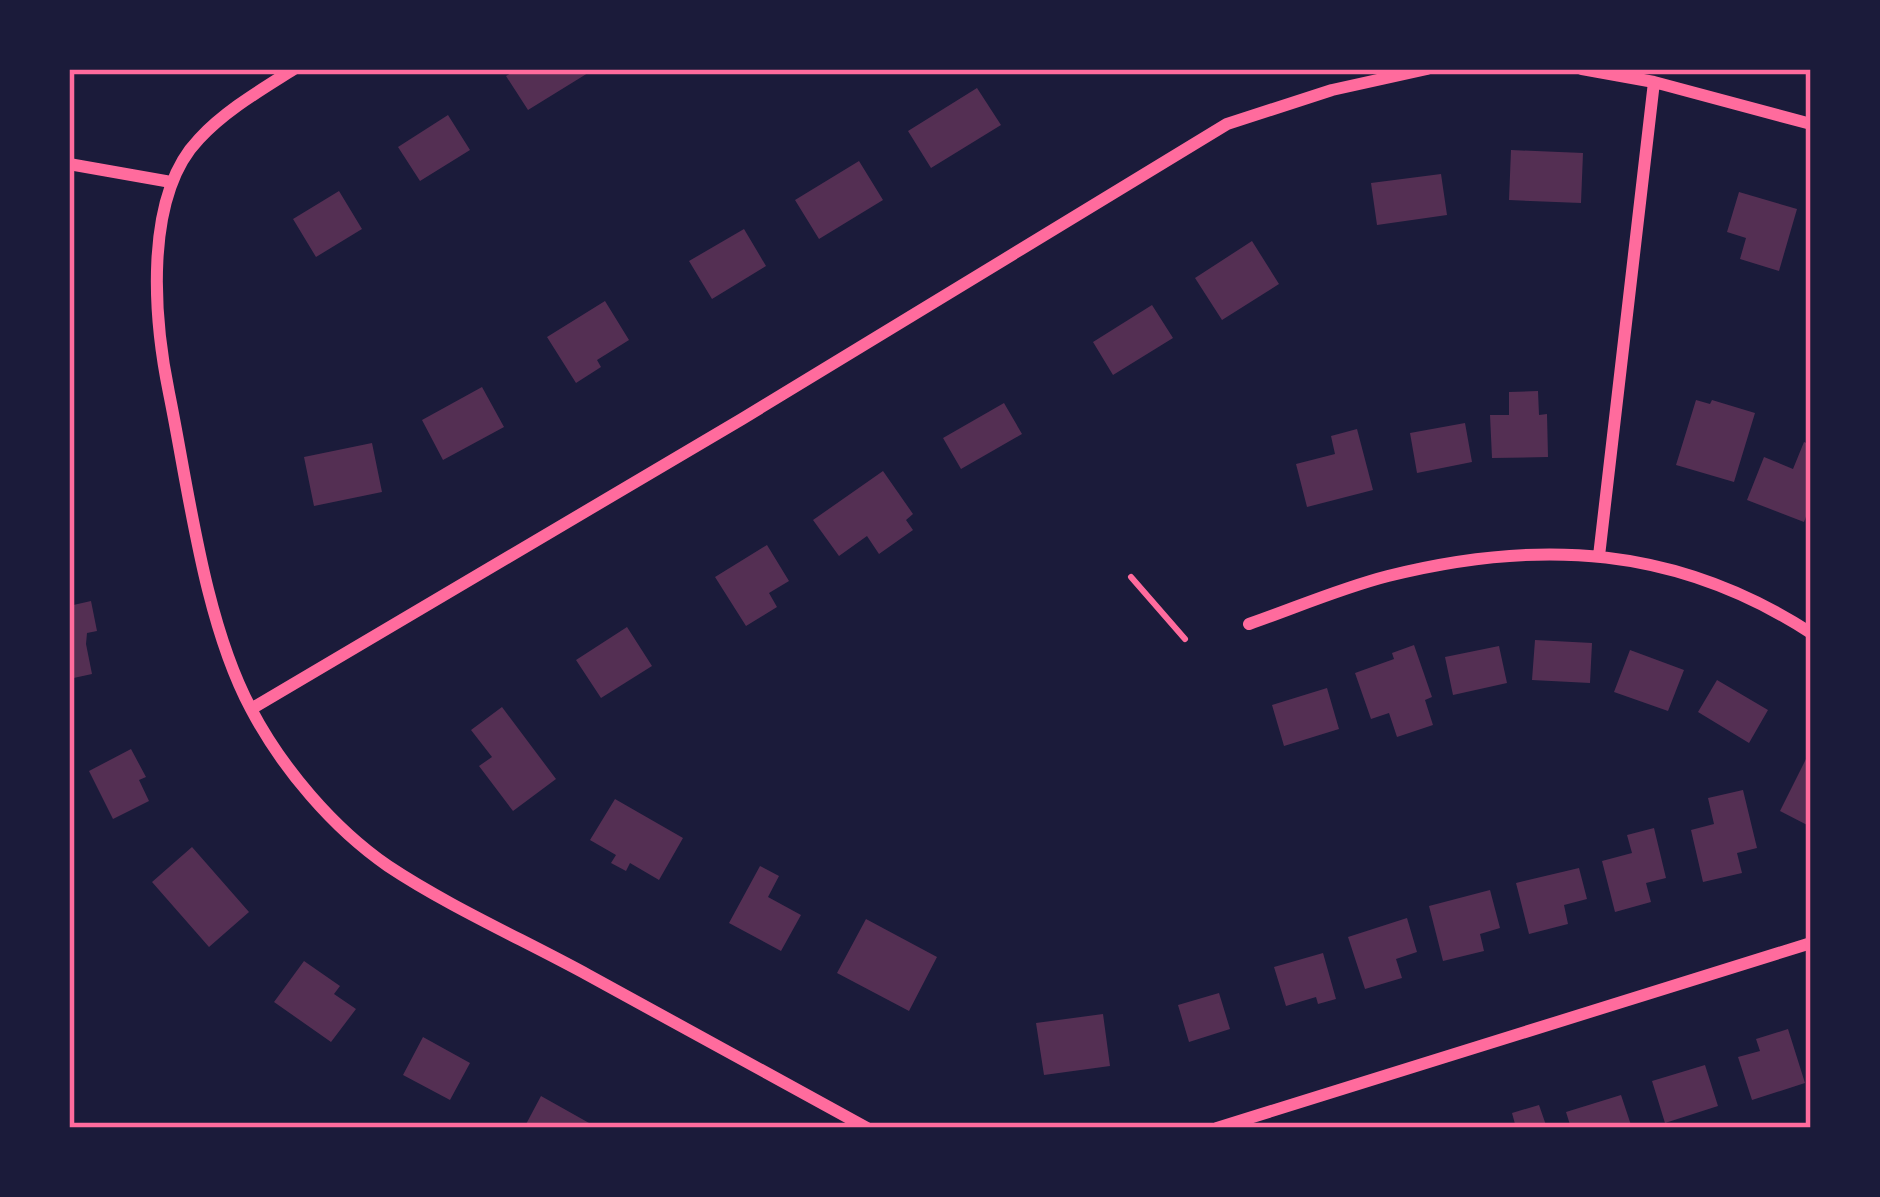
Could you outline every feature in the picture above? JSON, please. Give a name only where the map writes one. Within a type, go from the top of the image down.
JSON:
[{"type":"street","points":[[294,69],[235,107],[196,141],[171,182],[160,233],[157,281],[167,382],[205,572],[250,709],[302,788],[386,865],[868,1128]]},
{"type":"street","points":[[250,709],[742,419],[1227,124],[1331,90],[1427,69]]},
{"type":"street","points":[[1582,69],[1654,82],[1811,124]]},
{"type":"street","points":[[1599,556],[1654,82]]},
{"type":"street","points":[[69,164],[171,182]]},
{"type":"street","points":[[1249,623],[1387,577],[1522,552],[1599,556],[1680,570],[1771,607],[1811,633]]},
{"type":"street","points":[[1217,1128],[1811,943]]},
{"type":"path","points":[[1131,577],[1185,639]]},
{"type":"building","points":[[518,69],[586,69],[588,73],[528,110],[506,76]]},
{"type":"building","points":[[977,88],[1001,125],[931,168],[908,131]]},
{"type":"building","points":[[448,115],[470,150],[420,181],[398,147]]},
{"type":"building","points":[[1511,150],[1583,153],[1581,203],[1509,200]]},
{"type":"building","points":[[859,161],[883,200],[819,239],[795,200]]},
{"type":"building","points":[[1441,174],[1447,215],[1377,225],[1371,183]]},
{"type":"building","points":[[339,191],[362,229],[316,257],[293,219]]},
{"type":"building","points":[[1739,192],[1797,209],[1779,271],[1740,259],[1746,238],[1727,232]]},
{"type":"building","points":[[744,229],[766,266],[712,299],[689,261]]},
{"type":"building","points":[[1252,241],[1279,284],[1222,320],[1195,278]]},
{"type":"building","points":[[605,301],[629,340],[597,360],[601,367],[576,383],[547,337]]},
{"type":"building","points":[[1152,305],[1173,338],[1113,375],[1093,342]]},
{"type":"building","points":[[482,387],[504,427],[443,460],[422,420]]},
{"type":"building","points":[[1538,391],[1539,415],[1547,414],[1548,457],[1492,458],[1490,415],[1509,415],[1509,392]]},
{"type":"building","points":[[1696,400],[1755,413],[1734,482],[1676,465]]},
{"type":"building","points":[[1004,403],[1022,434],[961,469],[943,438]]},
{"type":"building","points":[[1465,423],[1472,462],[1417,473],[1410,433]]},
{"type":"building","points":[[1357,429],[1373,490],[1307,507],[1296,464],[1335,454],[1331,436]]},
{"type":"building","points":[[1804,442],[1811,445],[1811,503],[1804,522],[1747,500],[1764,457],[1793,469]]},
{"type":"building","points":[[372,443],[382,492],[314,506],[304,457]]},
{"type":"building","points":[[883,471],[913,514],[906,520],[913,530],[879,554],[867,536],[839,556],[813,520]]},
{"type":"building","points":[[767,545],[789,581],[769,593],[777,607],[746,626],[715,577]]},
{"type":"building","points":[[91,601],[97,631],[87,633],[86,644],[92,674],[69,679],[69,606]]},
{"type":"building","points":[[627,627],[652,666],[601,698],[576,660]]},
{"type":"building","points":[[1535,640],[1592,643],[1590,683],[1532,680]]},
{"type":"building","points":[[1414,645],[1432,697],[1425,700],[1433,725],[1397,737],[1389,713],[1371,719],[1355,673],[1394,659],[1392,653]]},
{"type":"building","points":[[1499,646],[1507,683],[1453,695],[1445,657]]},
{"type":"building","points":[[1630,650],[1684,670],[1668,711],[1614,692]]},
{"type":"building","points":[[1717,680],[1768,710],[1749,743],[1698,712]]},
{"type":"building","points":[[1327,688],[1339,729],[1284,746],[1272,705]]},
{"type":"building","points":[[502,707],[556,779],[513,811],[479,766],[492,757],[471,730]]},
{"type":"building","points":[[131,749],[146,777],[139,780],[149,801],[113,819],[89,771]]},
{"type":"building","points":[[1806,759],[1811,762],[1811,827],[1780,811]]},
{"type":"building","points":[[1743,790],[1757,848],[1737,853],[1742,873],[1703,882],[1691,830],[1714,824],[1708,798]]},
{"type":"building","points":[[615,799],[683,838],[659,880],[630,863],[626,871],[611,863],[616,855],[590,840]]},
{"type":"building","points":[[1654,828],[1666,878],[1646,883],[1651,902],[1615,912],[1602,861],[1632,853],[1627,835]]},
{"type":"building","points":[[192,847],[249,912],[209,947],[152,882]]},
{"type":"building","points":[[760,866],[779,876],[768,897],[801,915],[781,951],[729,923]]},
{"type":"building","points":[[1579,868],[1587,899],[1564,905],[1568,924],[1529,934],[1516,883]]},
{"type":"building","points":[[1490,890],[1500,928],[1480,934],[1484,951],[1443,961],[1429,906]]},
{"type":"building","points":[[1407,918],[1417,952],[1396,959],[1402,978],[1365,989],[1348,937]]},
{"type":"building","points":[[866,919],[937,957],[909,1011],[837,973]]},
{"type":"building","points":[[1323,953],[1336,999],[1318,1004],[1316,997],[1286,1006],[1274,967]]},
{"type":"building","points":[[304,961],[340,986],[334,994],[356,1009],[331,1042],[274,1002]]},
{"type":"building","points":[[1219,993],[1230,1029],[1189,1042],[1178,1005]]},
{"type":"building","points":[[1103,1014],[1110,1066],[1044,1075],[1036,1023]]},
{"type":"building","points":[[1788,1029],[1805,1083],[1752,1100],[1738,1057],[1760,1051],[1756,1039]]},
{"type":"building","points":[[423,1037],[470,1063],[450,1100],[403,1075]]},
{"type":"building","points":[[1705,1065],[1718,1106],[1665,1123],[1652,1081]]},
{"type":"building","points":[[1621,1095],[1632,1128],[1571,1128],[1566,1112]]},
{"type":"building","points":[[541,1096],[598,1128],[524,1128]]},
{"type":"building","points":[[1539,1105],[1547,1128],[1506,1128],[1515,1124],[1512,1113]]}]
